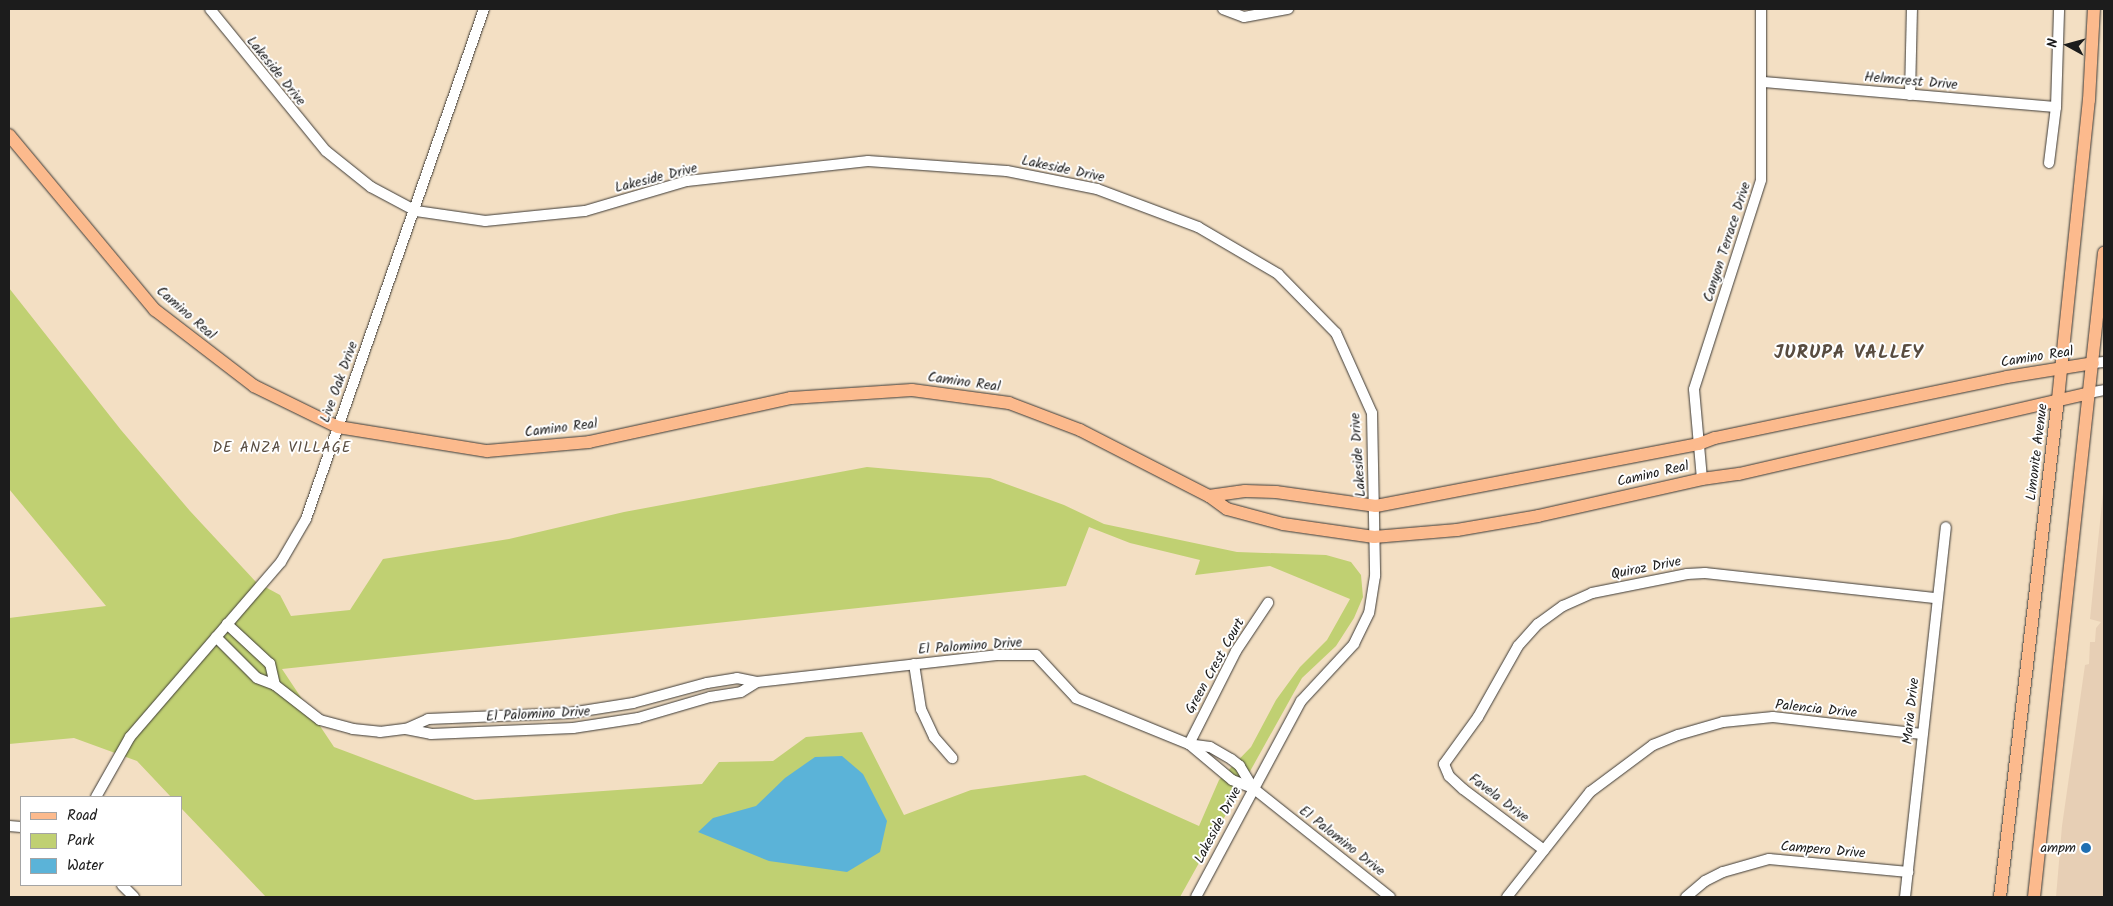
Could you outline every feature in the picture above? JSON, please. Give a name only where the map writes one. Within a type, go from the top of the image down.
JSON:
[{"type":"main road","name":"Limonite Avenue","points":[[2000,897],[2058,399],[2089,100],[2094,9]]},
{"type":"main road","name":"Camino Real","points":[[11,141],[155,310],[254,386],[338,427],[488,451],[589,442],[791,398],[912,390],[1009,403],[1080,430],[1209,496],[1227,509],[1283,524],[1374,537],[1457,530],[1702,479],[1738,474],[2089,393]]},
{"type":"main road","points":[[2034,897],[2089,393],[2098,363],[2104,253]]},
{"type":"main road","name":"Camino Real","points":[[1209,496],[1245,491],[1276,492],[1376,506],[1699,444],[1724,436],[2061,368],[2098,363]]},
{"type":"street","name":"Lakeside Drive","points":[[210,9],[326,151],[371,187],[416,211],[485,221],[585,211],[687,181],[868,161],[1007,171],[1097,189],[1198,227],[1278,274],[1336,333],[1372,413],[1376,506],[1374,537],[1375,576],[1365,621],[1354,644],[1301,701],[1196,897]]},
{"type":"street","name":"Live Oak Drive","points":[[97,796],[130,737],[281,562],[306,519],[416,211],[484,9]]},
{"type":"street","points":[[1223,9],[1244,17],[1288,9]]},
{"type":"street","name":"Canyon Terrace Drive","points":[[1702,479],[1694,389],[1761,180],[1763,82],[1761,9]]},
{"type":"street","points":[[1910,95],[1912,9]]},
{"type":"street","points":[[2050,163],[2056,107],[2059,9]]},
{"type":"street","name":"Helmcrest Drive","points":[[1763,82],[2056,107]]},
{"type":"street","name":"Camino Real","points":[[2089,393],[2104,390]]},
{"type":"street","name":"Maria Drive","points":[[1905,897],[1946,527]]},
{"type":"street","name":"Quiroz Drive","points":[[1444,764],[1478,717],[1518,646],[1538,624],[1563,606],[1592,594],[1687,574],[1705,573],[1937,598]]},
{"type":"street","name":"Green Crest Court","points":[[1189,744],[1236,651],[1268,603]]},
{"type":"street","points":[[227,624],[270,664],[275,685]]},
{"type":"street","name":"El Palomino Drive","points":[[216,637],[257,678],[275,685],[320,720],[371,731],[406,729],[430,734],[573,728],[638,718],[710,697],[741,692],[756,682]]},
{"type":"street","name":"El Palomino Drive","points":[[406,729],[428,719],[570,713],[633,703],[707,682],[737,678],[756,682],[996,655],[1036,655],[1076,698],[1189,744],[1210,747],[1240,766],[1253,788]]},
{"type":"street","points":[[250,671],[263,658]]},
{"type":"street","points":[[914,664],[921,709],[934,737],[952,758]]},
{"type":"street","name":"Palencia Drive","points":[[1507,897],[1590,792],[1620,766],[1653,745],[1699,727],[1773,717],[1922,734]]},
{"type":"street","name":"El Palomino Drive","points":[[1189,744],[1232,780],[1253,788],[1390,897]]},
{"type":"street","points":[[1213,766],[1220,753]]},
{"type":"street","name":"Favela Drive","points":[[1444,764],[1449,776],[1462,789],[1544,850]]},
{"type":"street","name":"Campero Drive","points":[[1686,897],[1705,881],[1724,872],[1769,859],[1908,872]]},
{"type":"street","points":[[123,886],[134,897]]},
{"type":"shaded area","points":[[2103,493],[2104,897],[2056,897],[2062,826],[2085,665],[2089,664],[2090,642],[2095,642],[2096,628],[2101,622],[2090,619]]},
{"type":"green space","points":[[9,288],[121,430],[190,511],[256,582],[280,595],[291,616],[350,610],[383,559],[509,539],[624,512],[867,467],[990,478],[1064,505],[1104,524],[1237,552],[1326,555],[1351,562],[1361,575],[1363,597],[1354,618],[1336,646],[1302,678],[1180,897],[266,897],[182,809],[182,796],[170,796],[137,761],[74,738],[9,744],[9,618],[106,606],[9,489]],"holes":[[[1089,527],[1130,543],[1200,560],[1195,575],[1270,566],[1350,599],[1327,640],[1300,667],[1276,700],[1251,747],[1219,780],[1199,826],[1085,775],[971,790],[904,815],[862,732],[806,737],[773,761],[719,762],[702,784],[475,800],[334,747],[282,669],[1066,586]]]},
{"type":"water","points":[[842,756],[863,774],[887,821],[880,852],[847,872],[769,861],[698,832],[713,818],[756,806],[785,778],[815,757]]},
{"type":"place","name":"ampm","points":[[2086,848]]},
{"type":"district","name":"JURUPA VALLEY","points":[[1849,354]]},
{"type":"district","name":"DE ANZA VILLAGE","points":[[282,449]]}]
